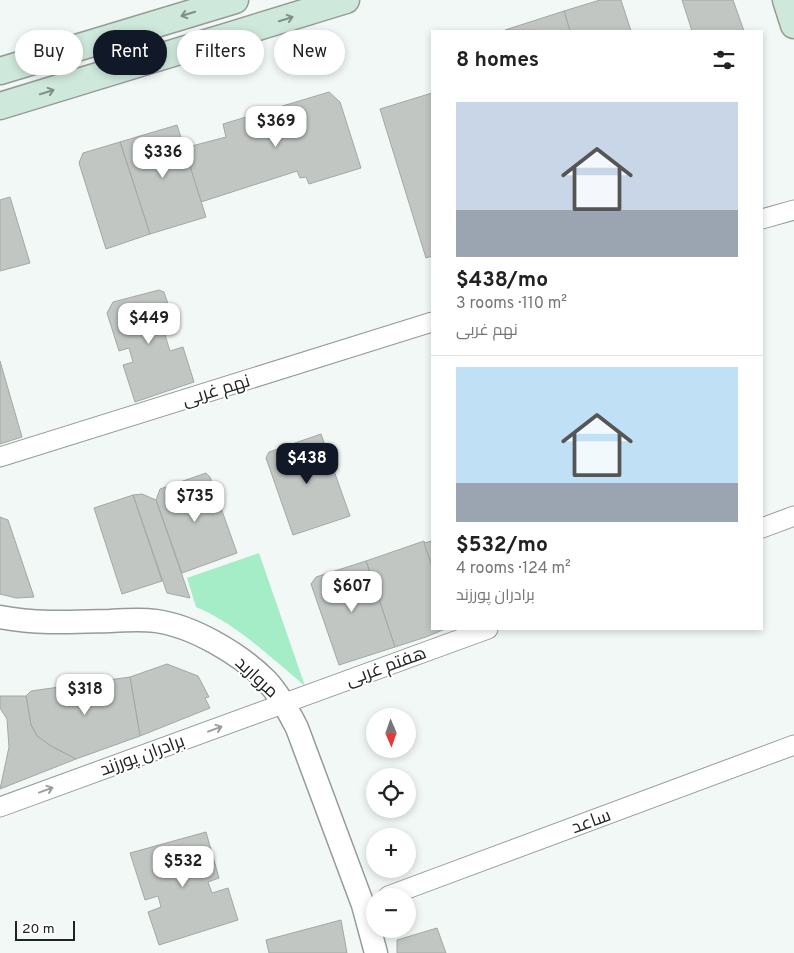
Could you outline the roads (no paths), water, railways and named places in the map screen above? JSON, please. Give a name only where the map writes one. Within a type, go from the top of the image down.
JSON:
[{"type":"main road","points":[[0,72],[235,0]]},
{"type":"main road","points":[[0,106],[346,0]]},
{"type":"main road","points":[[786,0],[794,25]]},
{"type":"street","points":[[763,220],[794,210]]},
{"type":"street","name":"نهم غربی","points":[[0,457],[431,322]]},
{"type":"street","points":[[763,528],[794,516]]},
{"type":"street","name":"مروارید","points":[[0,617],[40,623],[156,620],[178,626],[201,636],[224,648],[248,665],[265,680],[285,703],[309,756],[366,896]]},
{"type":"street","name":"هفتم غربی","points":[[285,703],[485,630]]},
{"type":"street","name":"برادران پورزند","points":[[0,807],[285,703]]},
{"type":"street","name":"ساعد","points":[[410,888],[794,745]]},
{"type":"street","name":"مروارید","points":[[374,938],[376,953]]}]
